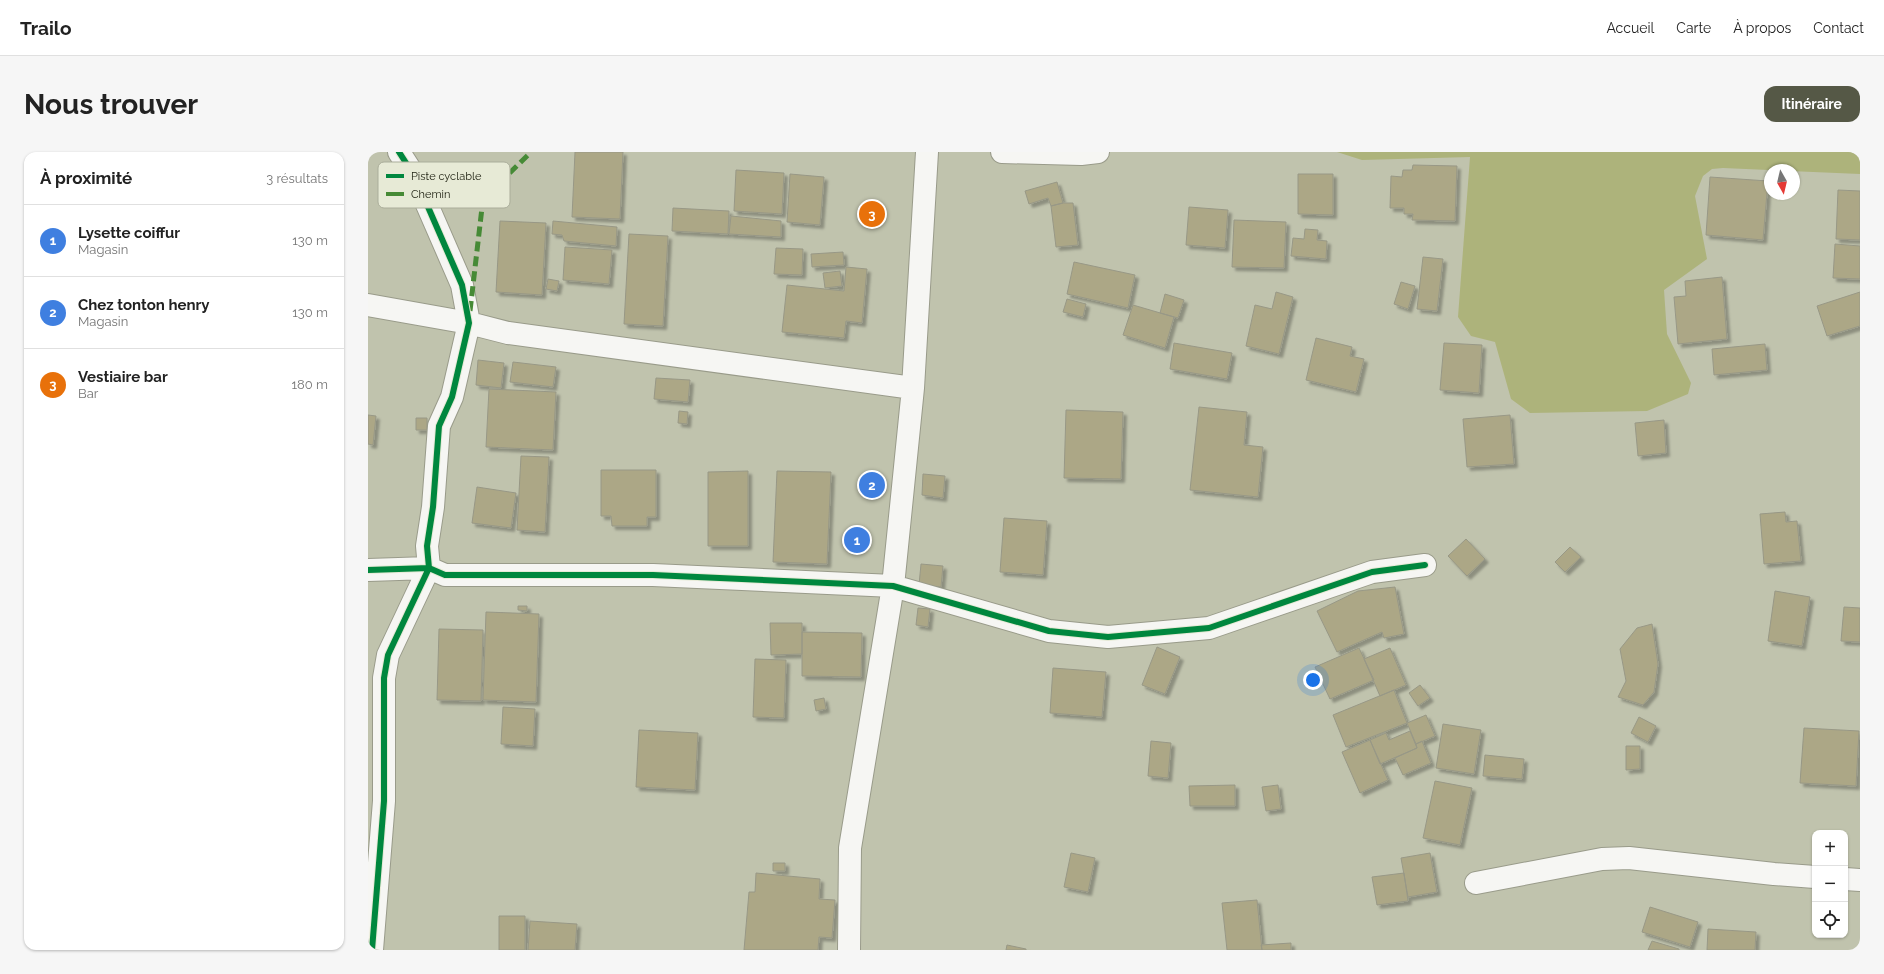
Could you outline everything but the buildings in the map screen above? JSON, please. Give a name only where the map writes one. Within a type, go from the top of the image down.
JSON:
[{"type":"street","points":[[400,152],[406,162]]},
{"type":"street","points":[[849,950],[850,848],[893,586],[913,388],[927,152]]},
{"type":"street","points":[[1002,152],[1081,154],[1098,152]]},
{"type":"street","points":[[372,950],[376,801],[384,678],[388,655],[429,568],[427,546],[433,507],[439,426],[452,397],[469,323],[462,285],[428,208]]},
{"type":"street","points":[[368,305],[469,323],[508,332],[913,388]]},
{"type":"street","points":[[368,570],[429,568],[445,575],[653,575],[893,586],[1049,631],[1108,637],[1209,628],[1372,572],[1425,565]]},
{"type":"street","points":[[1476,883],[1602,859],[1629,858],[1812,877]]},
{"type":"street","points":[[1848,879],[1860,880]]},
{"type":"green space","points":[[1337,152],[1860,152],[1860,174],[1800,171],[1800,164],[1764,164],[1764,170],[1712,169],[1703,176],[1695,196],[1707,259],[1664,290],[1667,334],[1691,383],[1688,394],[1647,411],[1530,413],[1511,399],[1495,342],[1471,336],[1458,317],[1470,157],[1362,160]]},
{"type":"marked path","points":[[510,173],[528,155],[529,152]]},
{"type":"marked path","points":[[470,311],[482,208]]},
{"type":"cycle path","points":[[399,152],[405,162]]},
{"type":"cycle path","points":[[372,950],[384,801],[384,678],[388,655],[429,568],[427,546],[433,507],[439,426],[452,397],[469,323],[462,285],[428,208]]},
{"type":"cycle path","points":[[368,570],[429,568],[445,575],[653,575],[893,586],[1049,631],[1108,637],[1209,628],[1372,572],[1425,565]]},
{"type":"place","name":"Vestiaire bar","points":[[872,214]]},
{"type":"place","name":"Chez tonton henry","points":[[872,485]]},
{"type":"place","name":"Lysette coiffur","points":[[857,540]]}]
